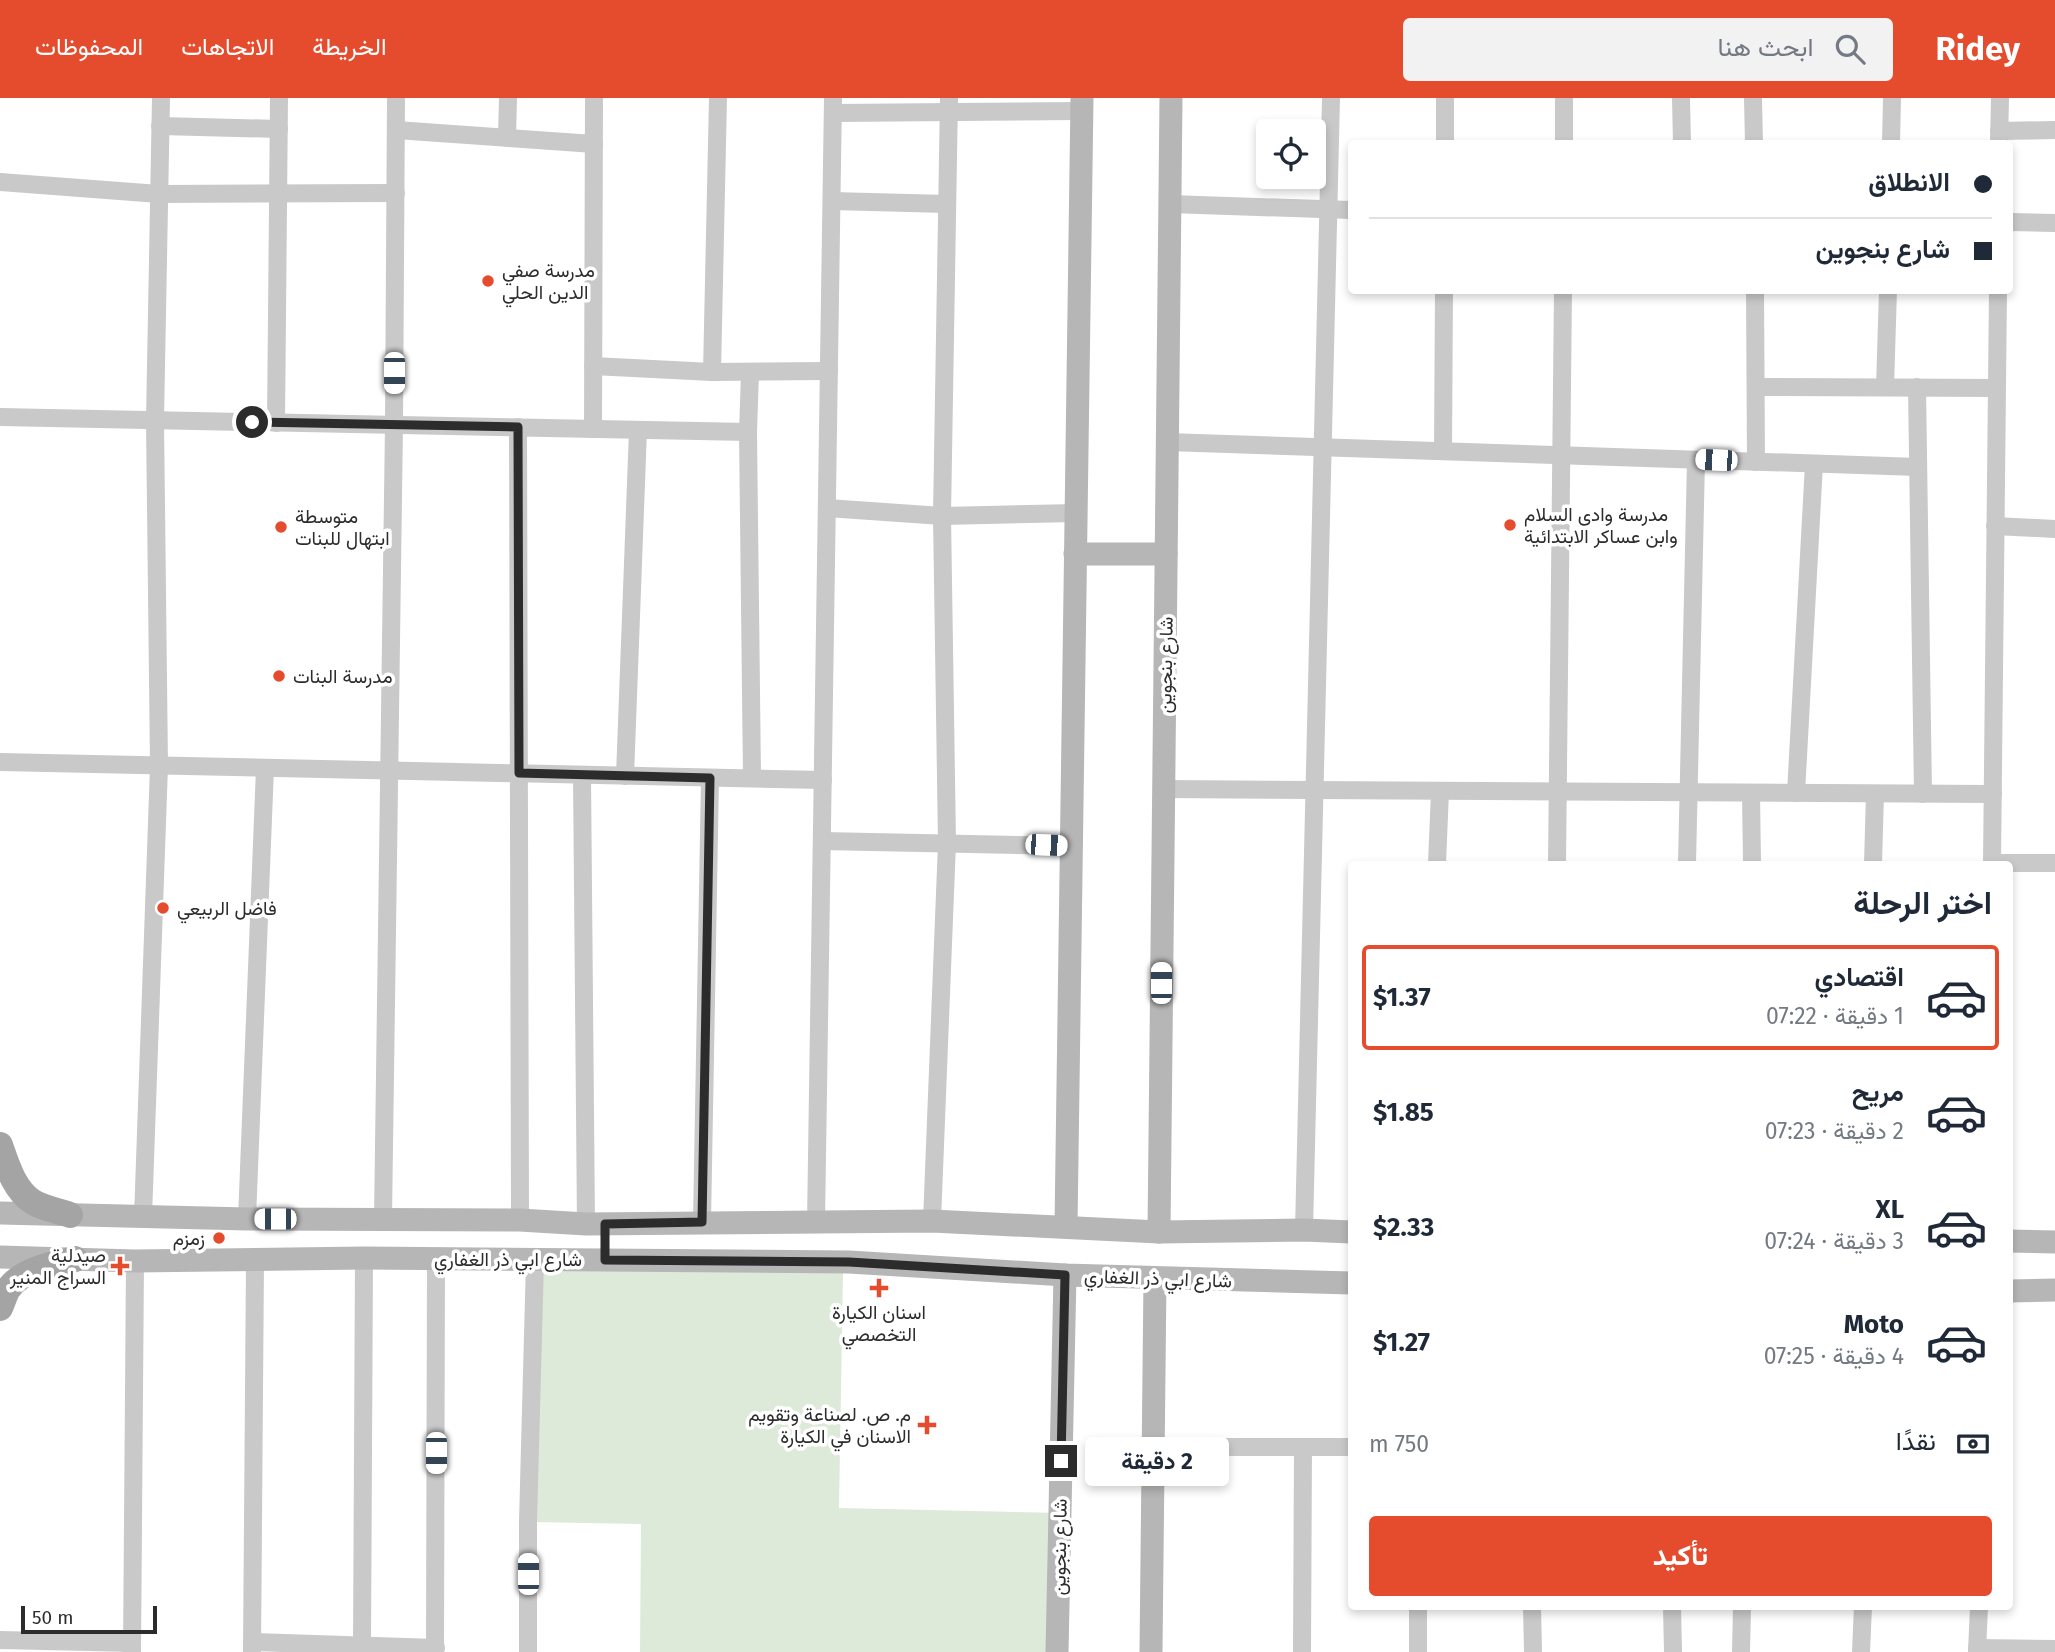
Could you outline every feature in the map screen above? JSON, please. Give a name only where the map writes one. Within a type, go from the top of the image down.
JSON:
[{"type":"main road","points":[[0,1145],[8,1169],[19,1188],[33,1202],[70,1215]]},
{"type":"main road","points":[[0,1308],[9,1287],[24,1276],[75,1259]]},
{"type":"street","points":[[143,1217],[159,765],[155,420],[161,98]]},
{"type":"street","points":[[276,423],[279,98]]},
{"type":"street","points":[[383,1219],[396,98]]},
{"type":"street","points":[[507,138],[508,98]]},
{"type":"street","points":[[593,429],[594,98]]},
{"type":"street","points":[[712,372],[718,98]]},
{"type":"street","name":"شارع بنجوين","points":[[1159,1232],[1171,98]]},
{"type":"street","points":[[1304,1230],[1331,98]]},
{"type":"street","points":[[1445,98],[1445,140]]},
{"type":"street","points":[[1564,98],[1564,140]]},
{"type":"street","points":[[1681,98],[1682,140]]},
{"type":"street","points":[[1754,98],[1754,140]]},
{"type":"street","points":[[1891,140],[1892,98]]},
{"type":"street","points":[[2000,98],[1999,137],[2055,130]]},
{"type":"street","points":[[816,1223],[833,106],[1082,104],[1066,1227]]},
{"type":"street","points":[[932,1222],[947,843],[942,516],[949,105]]},
{"type":"street","points":[[160,126],[279,129]]},
{"type":"street","points":[[396,130],[594,144]]},
{"type":"street","points":[[0,181],[159,194],[396,193]]},
{"type":"street","points":[[832,201],[947,204]]},
{"type":"street","points":[[1170,204],[1348,209]]},
{"type":"street","points":[[2013,222],[2055,223]]},
{"type":"street","points":[[1443,451],[1444,294]]},
{"type":"street","points":[[1557,861],[1563,294]]},
{"type":"street","points":[[1755,294],[1756,462]]},
{"type":"street","points":[[1885,387],[1888,294]]},
{"type":"street","points":[[1992,861],[1998,294]]},
{"type":"street","points":[[593,366],[750,373],[829,371]]},
{"type":"street","points":[[750,373],[748,432],[752,778]]},
{"type":"street","points":[[1756,387],[1997,388]]},
{"type":"street","points":[[1917,387],[1923,794]]},
{"type":"street","points":[[0,417],[748,432]]},
{"type":"street","points":[[518,427],[520,1220]]},
{"type":"street","points":[[625,776],[638,429]]},
{"type":"street","points":[[1167,442],[1918,467]]},
{"type":"street","points":[[1687,861],[1696,460]]},
{"type":"street","points":[[1796,793],[1814,464]]},
{"type":"street","points":[[827,508],[942,516],[1076,513]]},
{"type":"street","points":[[1995,526],[2055,529]]},
{"type":"street","points":[[1075,554],[1166,554]]},
{"type":"street","points":[[0,762],[823,780]]},
{"type":"street","points":[[247,1219],[265,768]]},
{"type":"street","points":[[582,775],[595,1224],[605,1260]]},
{"type":"street","points":[[702,1222],[710,778]]},
{"type":"street","points":[[1163,789],[1993,794]]},
{"type":"street","points":[[1437,861],[1440,791]]},
{"type":"street","points":[[1751,793],[1752,861]]},
{"type":"street","points":[[1874,861],[1875,794]]},
{"type":"street","points":[[822,841],[1071,846]]},
{"type":"street","points":[[2013,864],[2055,863]]},
{"type":"street","name":"شارع ابي ذر الغفاري","points":[[0,1213],[247,1219],[520,1220],[595,1224],[932,1222],[1159,1232],[1348,1232]]},
{"type":"street","points":[[2013,1241],[2055,1242]]},
{"type":"street","name":"شارع ابي ذر الغفاري","points":[[0,1257],[135,1261],[364,1258],[849,1262],[1065,1275],[1348,1283]]},
{"type":"street","points":[[362,1645],[364,1258]]},
{"type":"street","points":[[255,1260],[252,1647],[362,1645],[435,1650],[436,1259]]},
{"type":"street","points":[[528,1652],[528,1522],[535,1260]]},
{"type":"street","points":[[0,1640],[132,1647],[135,1261]]},
{"type":"street","name":"شارع بنجوين","points":[[1057,1652],[1065,1275]]},
{"type":"street","points":[[1152,1652],[1155,1278]]},
{"type":"street","points":[[2013,1290],[2055,1290]]},
{"type":"street","points":[[1153,1447],[1348,1447]]},
{"type":"street","points":[[1302,1652],[1303,1447]]},
{"type":"street","points":[[1418,1610],[1418,1652]]},
{"type":"street","points":[[1532,1610],[1533,1652]]},
{"type":"street","points":[[1672,1610],[1673,1652]]},
{"type":"street","points":[[1741,1652],[1742,1610]]},
{"type":"street","points":[[1861,1652],[1863,1610]]},
{"type":"street","points":[[1979,1610],[1977,1650],[2055,1649]]},
{"type":"green space","points":[[533,1267],[843,1273],[839,1508],[1060,1513],[1057,1652],[640,1652],[641,1524],[529,1522]]},
{"type":"place","name":"مدرسة صفي الدين الحلي","points":[[488,281]]},
{"type":"place","name":"مدرسة وادي السلام وابن عساكر الابتدائية","points":[[1510,525]]},
{"type":"place","name":"متوسطة ابتهال للبنات","points":[[281,527]]},
{"type":"place","name":"مدرسة البنات","points":[[279,676]]},
{"type":"place","name":"فاضل الربيعي","points":[[163,908]]},
{"type":"place","name":"زمزم","points":[[219,1238]]},
{"type":"place","name":"صيدلية السراج المنير","points":[[120,1266]]},
{"type":"place","name":"اسنان الكيارة التخصصي","points":[[879,1288]]},
{"type":"place","name":"م. ص. لصناعة وتقويم الاسنان في الكيارة","points":[[927,1425]]},
{"type":"route","points":[[252,422],[518,427],[519,773],[710,778],[702,1222],[605,1224],[605,1260],[849,1262],[1065,1275],[1061,1461]]}]
